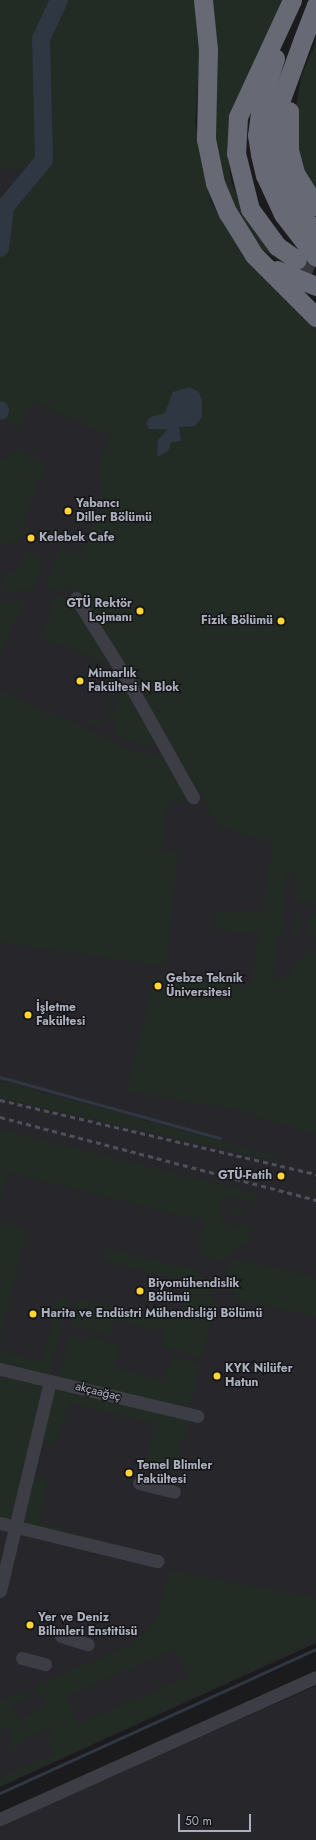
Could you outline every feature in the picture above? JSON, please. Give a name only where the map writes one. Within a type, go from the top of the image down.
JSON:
[{"type":"highway","points":[[203,0],[208,42],[208,157],[228,213],[254,255],[316,317]]},
{"type":"highway","points":[[292,0],[281,31],[261,104],[258,135],[260,154],[265,175],[283,214],[316,258]]},
{"type":"highway","points":[[296,0],[238,117],[236,153],[250,209],[278,246],[297,260]]},
{"type":"highway","points":[[301,0],[316,16]]},
{"type":"highway","points":[[316,5],[277,110],[274,142],[282,181],[296,209],[316,232]]},
{"type":"highway","points":[[316,12],[303,39],[290,102],[289,150],[295,173],[316,206]]},
{"type":"highway","points":[[254,255],[299,282],[316,286]]},
{"type":"street","points":[[76,598],[125,676],[193,797]]},
{"type":"street","name":"akçaağaç","points":[[0,1369],[197,1416]]},
{"type":"street","points":[[0,1591],[50,1381]]},
{"type":"street","points":[[139,1483],[174,1492]]},
{"type":"street","points":[[0,1523],[157,1561]]},
{"type":"street","points":[[61,1636],[88,1644]]},
{"type":"street","points":[[22,1658],[44,1664]]},
{"type":"street","points":[[0,1819],[316,1677]]},
{"type":"shaded area","name":"Gebze Teknik Üniversitesi","points":[[0,0],[197,89],[195,123],[211,202],[225,223],[316,329],[316,1643],[0,1787]]},
{"type":"shaded area","points":[[0,0],[196,0],[200,55],[195,123],[211,202],[225,223],[316,329],[316,902],[295,901],[297,875],[286,873],[282,936],[279,936],[273,983],[289,975],[302,955],[316,950],[316,1134],[233,1109],[127,1091],[154,977],[251,986],[259,934],[213,929],[215,909],[262,912],[272,842],[219,826],[97,620],[67,584],[64,591],[46,588],[66,529],[70,531],[63,549],[80,554],[103,505],[98,464],[110,437],[34,401],[21,427],[0,418],[0,248],[5,207],[36,169],[0,169]]},
{"type":"shaded area","points":[[213,0],[284,0],[228,155],[231,181],[246,218],[256,234],[290,267],[263,250],[250,235],[222,178],[213,130]]},
{"type":"shaded area","points":[[316,42],[316,193],[303,172],[293,125],[301,77]]},
{"type":"shaded area","points":[[17,448],[47,463],[27,512],[22,540],[0,544],[0,460],[8,459]]},
{"type":"shaded area","points":[[28,551],[44,556],[34,590],[0,591],[4,574],[13,574]]},
{"type":"shaded area","points":[[56,596],[75,600],[115,667],[39,636]]},
{"type":"shaded area","points":[[0,601],[25,601],[0,655]]},
{"type":"shaded area","points":[[87,663],[110,673],[118,672],[122,679],[99,727],[87,722],[89,716],[99,720],[115,685],[84,669]]},
{"type":"shaded area","points":[[125,684],[161,745],[141,745],[115,733],[116,727],[112,726],[113,721],[109,718]]},
{"type":"shaded area","points":[[0,690],[140,753],[164,754],[192,803],[168,801],[161,850],[178,854],[166,966],[0,942]]},
{"type":"shaded area","points":[[316,913],[316,940],[308,933],[309,918]]},
{"type":"shaded area","points":[[295,914],[300,914],[299,937],[293,936]]},
{"type":"shaded area","points":[[0,1081],[275,1156],[274,1160],[0,1098]]},
{"type":"shaded area","points":[[0,1129],[256,1193],[254,1202],[234,1197],[224,1199],[221,1209],[222,1221],[231,1228],[251,1222],[248,1234],[257,1236],[220,1261],[197,1252],[204,1221],[8,1172],[0,1203]]},
{"type":"shaded area","points":[[236,1205],[240,1207],[242,1211],[240,1215],[236,1217],[232,1215],[230,1211],[232,1207]]},
{"type":"shaded area","points":[[0,1222],[28,1228],[0,1340]]},
{"type":"shaded area","points":[[106,1247],[195,1270],[207,1280],[214,1303],[203,1358],[161,1347],[163,1331],[114,1320],[110,1336],[70,1325],[77,1299],[179,1322],[189,1282],[103,1261]]},
{"type":"shaded area","points":[[236,1259],[316,1278],[316,1316],[235,1300],[226,1269]]},
{"type":"shaded area","points":[[59,1296],[69,1299],[50,1376],[0,1364],[0,1351],[42,1361]]},
{"type":"shaded area","points":[[69,1334],[120,1345],[115,1368],[164,1381],[172,1356],[201,1363],[189,1410],[58,1379]]},
{"type":"shaded area","points":[[0,1376],[43,1386],[12,1519],[0,1516]]},
{"type":"shaded area","points":[[55,1387],[189,1419],[176,1472],[146,1465],[154,1423],[69,1402],[56,1444],[41,1441]]},
{"type":"shaded area","points":[[32,1477],[48,1481],[38,1522],[91,1536],[90,1541],[21,1524]]},
{"type":"shaded area","points":[[170,1570],[316,1598],[316,1640],[0,1786],[0,1778],[55,1753],[46,1736],[51,1733],[47,1727],[17,1744],[11,1753],[7,1751],[12,1731],[0,1728],[0,1701],[26,1690],[30,1697],[11,1705],[20,1720],[45,1706],[35,1685],[135,1644],[133,1640],[151,1628],[157,1616]],"holes":[[[175,1649],[187,1677],[78,1724],[66,1696]]]},
{"type":"shaded area","points":[[316,1686],[316,1840],[0,1840],[0,1824]]},
{"type":"water","points":[[190,387],[199,392],[202,401],[202,417],[195,426],[179,427],[181,441],[171,442],[168,451],[157,457],[158,440],[168,429],[149,429],[146,423],[150,417],[165,413],[173,392]]},
{"type":"waterway","points":[[0,248],[5,207],[44,160],[41,39],[59,0]]},
{"type":"waterway","points":[[0,1077],[220,1138]]},
{"type":"waterway","points":[[0,1793],[316,1649]]},
{"type":"tunnel","points":[[297,260],[316,268]]},
{"type":"railway","points":[[0,1100],[316,1174]]},
{"type":"railway","points":[[0,1117],[316,1200]]},
{"type":"place","name":"Yabancı Diller Bölümü","points":[[68,511]]},
{"type":"place","name":"Kelebek Cafe","points":[[31,538]]},
{"type":"place","name":"GTÜ Rektör Lojmanı","points":[[140,611]]},
{"type":"place","name":"Fizik Bölümü","points":[[281,621]]},
{"type":"place","name":"Mimarlık Fakültesi N Blok","points":[[80,681]]},
{"type":"place","name":"Gebze Teknik Üniversitesi","points":[[158,986]]},
{"type":"place","name":"İşletme Fakültesi","points":[[28,1015]]},
{"type":"place","name":"GTÜ-Fatih","points":[[281,1176]]},
{"type":"place","name":"Biyomühendislik Bölümü","points":[[140,1291]]},
{"type":"place","name":"Harita ve Endüstri Mühendisliği Bölümü","points":[[33,1314]]},
{"type":"place","name":"KYK Nilüfer Hatun","points":[[217,1376]]},
{"type":"place","name":"Temel Blimler Fakültesi","points":[[129,1473]]},
{"type":"place","name":"Yer ve Deniz Bilimleri Enstitüsü","points":[[30,1625]]}]
